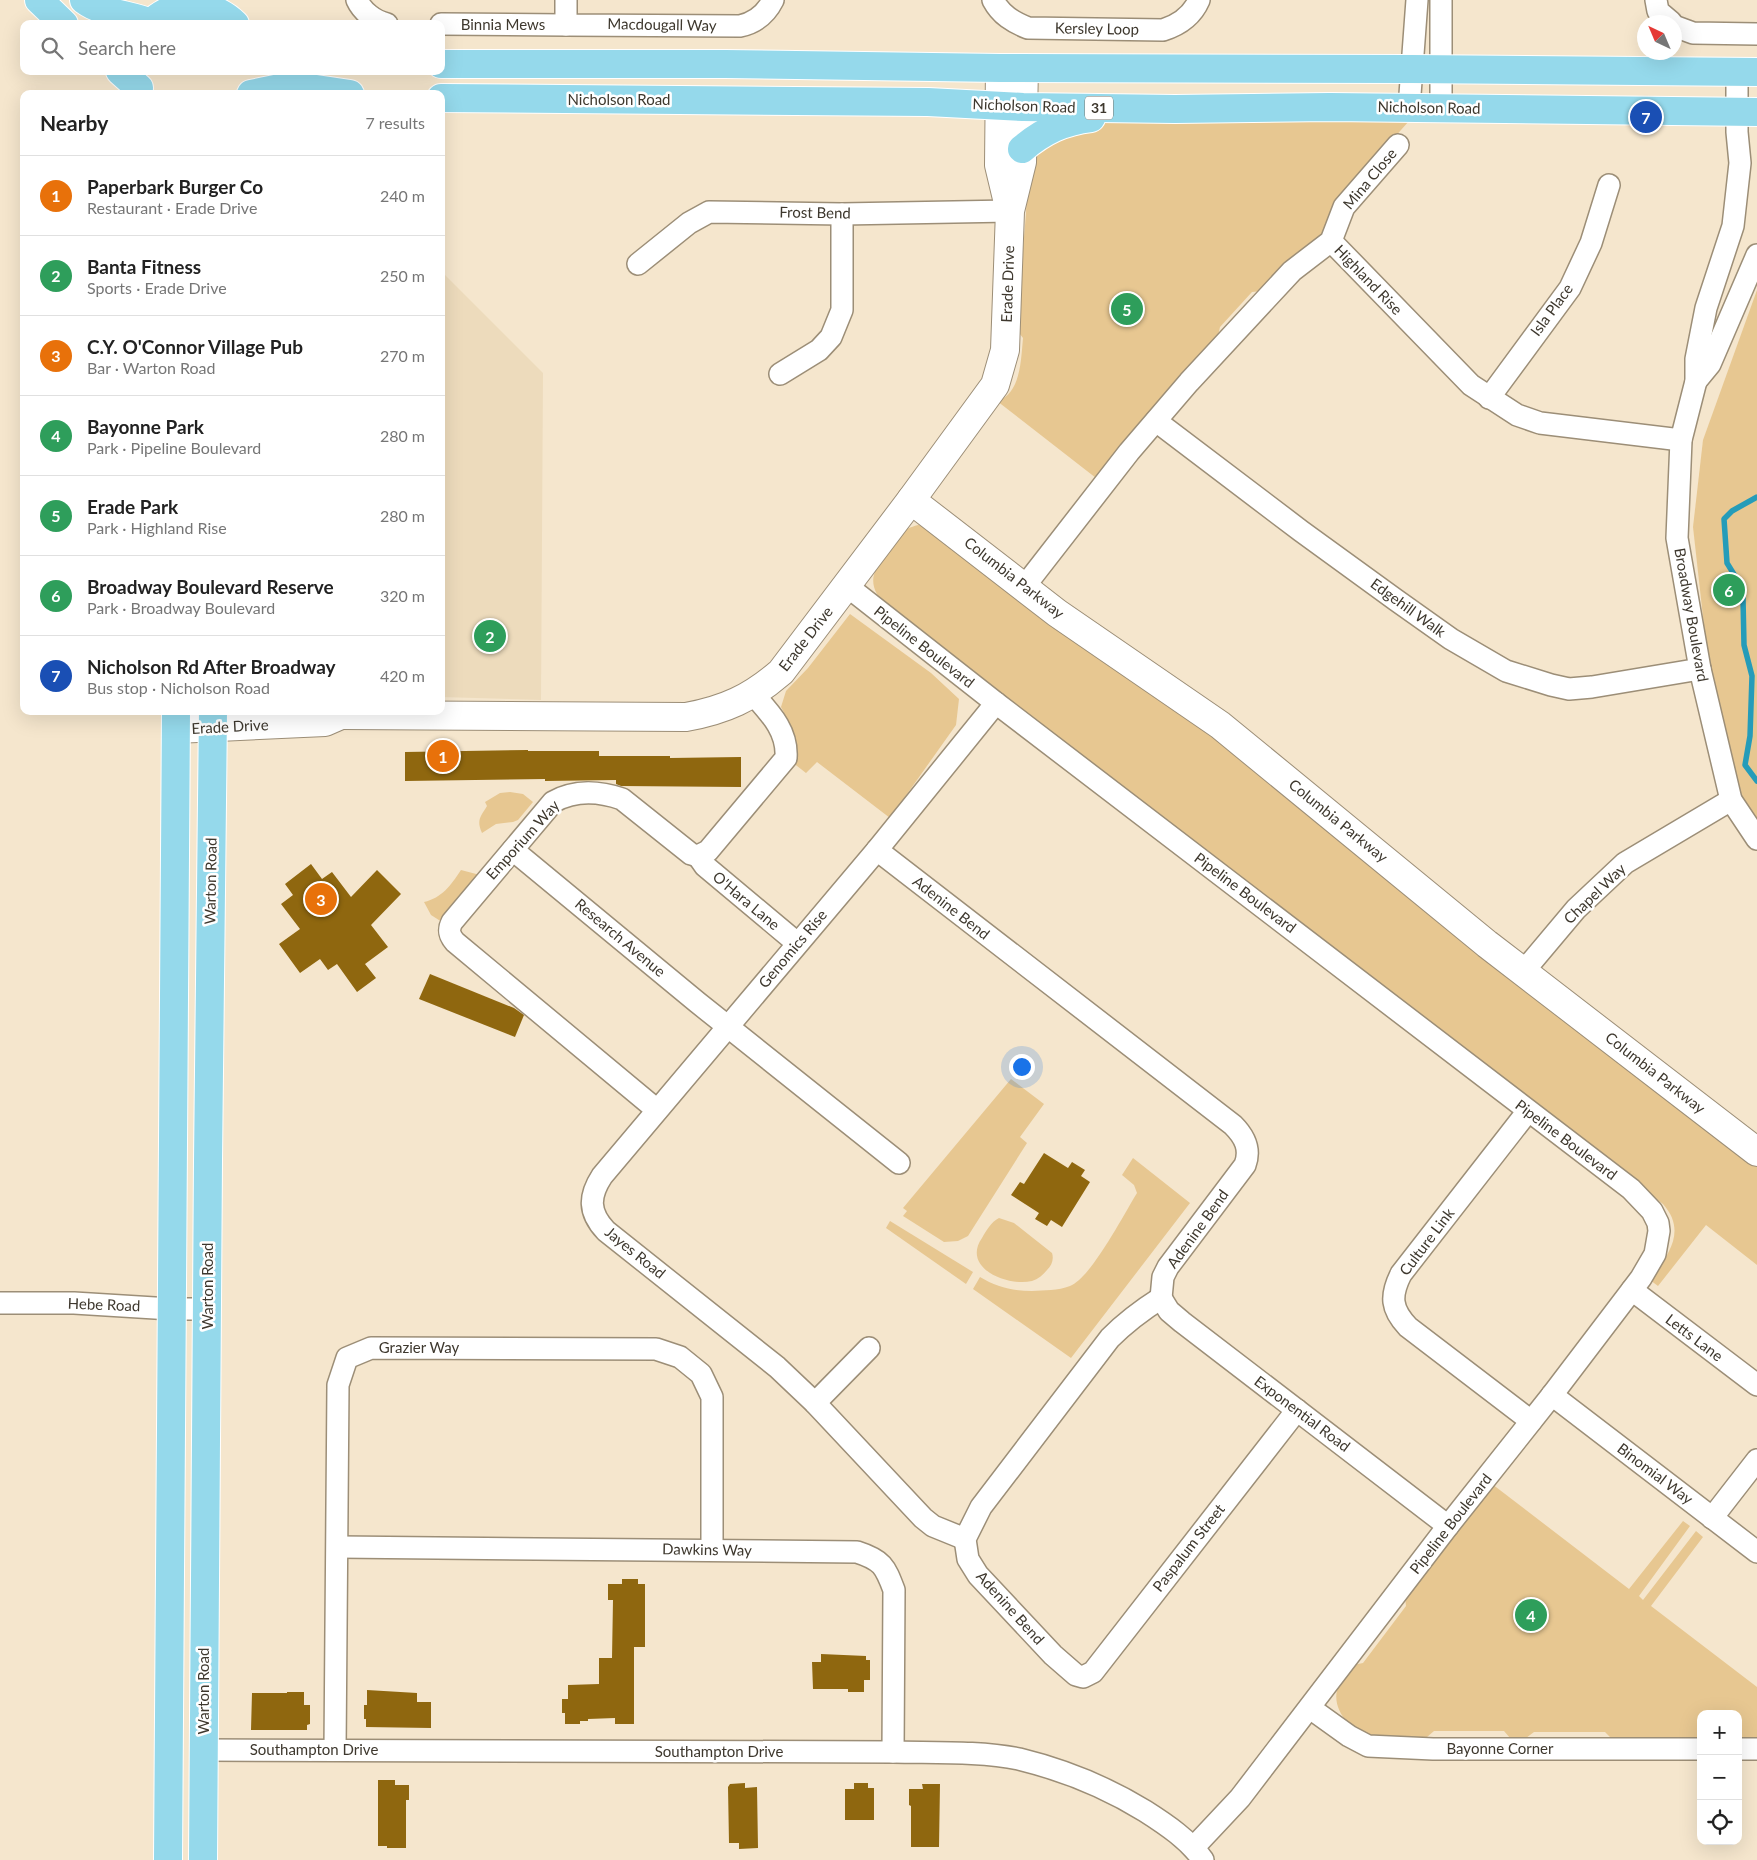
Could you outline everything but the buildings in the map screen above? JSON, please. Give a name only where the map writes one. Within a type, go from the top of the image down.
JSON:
[{"type":"main road","points":[[39,0],[60,20]]},
{"type":"main road","points":[[84,0],[99,8],[136,17],[155,16],[192,5],[205,6],[225,13]]},
{"type":"main road","points":[[445,64],[726,64],[1012,68],[1747,72]]},
{"type":"main road","points":[[245,90],[249,75]]},
{"type":"main road","points":[[270,90],[303,87],[323,90]]},
{"type":"main road","name":"Nicholson Road","points":[[445,98],[928,102],[1012,106],[1175,109],[1441,108],[1748,111]]},
{"type":"main road","points":[[1022,149],[1038,135],[1057,126],[1083,119],[1175,109]]},
{"type":"main road","points":[[168,1860],[176,720]]},
{"type":"main road","name":"Warton Road","points":[[203,1860],[213,720]]},
{"type":"street","points":[[357,0],[360,5],[378,20]]},
{"type":"street","points":[[566,0],[566,25]]},
{"type":"street","name":"Macdougall Way","points":[[566,25],[740,26],[749,24],[757,19],[773,0]]},
{"type":"street","name":"Kersley Loop","points":[[993,0],[1008,19],[1028,28],[1163,30],[1182,22],[1195,9],[1199,0]]},
{"type":"street","points":[[1409,108],[1418,0]]},
{"type":"street","points":[[1441,0],[1441,108]]},
{"type":"street","points":[[1656,0],[1658,11],[1662,15]]},
{"type":"street","name":"Binnia Mews","points":[[445,24],[566,25]]},
{"type":"street","points":[[1682,29],[1693,33],[1757,34]]},
{"type":"street","name":"Erade Drive","points":[[1010,211],[999,165],[1012,106],[1012,68]]},
{"type":"street","name":"Broadway Boulevard","points":[[1747,72],[1748,111],[1737,132],[1740,164],[1733,226],[1706,308],[1696,360],[1696,381],[1681,440],[1677,538],[1700,670],[1730,800],[1757,839]]},
{"type":"street","name":"Erade Drive","points":[[445,714],[686,717],[721,709],[737,703],[768,684],[786,667],[995,385],[1003,364],[1006,338],[1010,211],[1022,165],[1022,149],[1012,106]]},
{"type":"street","name":"Mina Close","points":[[1330,241],[1344,207],[1398,145]]},
{"type":"street","name":"Isla Place","points":[[1489,398],[1570,288],[1591,243],[1609,185]]},
{"type":"street","name":"Frost Bend","points":[[638,264],[689,223],[709,212],[842,214],[1010,211]]},
{"type":"street","points":[[780,374],[820,350],[831,337],[842,310],[842,214]]},
{"type":"street","name":"Highland Rise","points":[[1024,587],[1123,460],[1156,421],[1292,270],[1330,241],[1450,366],[1471,385],[1517,416],[1540,423],[1681,440]]},
{"type":"street","name":"Broadway Boulevard","points":[[1696,381],[1710,364],[1757,255]]},
{"type":"street","name":"Edgehill Walk","points":[[1156,421],[1301,531],[1451,639],[1506,671],[1550,686],[1569,689],[1700,670]]},
{"type":"street","name":"Columbia Parkway","points":[[911,500],[1058,613],[1220,725],[1487,944],[1757,1152]]},
{"type":"street","name":"Pipeline Boulevard","points":[[847,586],[996,703],[1631,1189],[1652,1211],[1658,1223],[1659,1240],[1649,1266],[1632,1290],[1552,1396],[1448,1526],[1199,1854]]},
{"type":"street","points":[[698,856],[708,851],[786,758],[787,747],[780,726],[753,694]]},
{"type":"street","name":"Genomics Rise","points":[[728,1026],[877,850],[996,703]]},
{"type":"street","name":"Erade Drive","points":[[176,720],[325,722],[333,715]]},
{"type":"street","name":"Emporium Way","points":[[657,1110],[455,942],[449,932],[452,922],[553,802],[565,795],[582,793],[610,795],[622,799],[691,854],[698,856]]},
{"type":"street","name":"Chapel Way","points":[[1523,972],[1576,909],[1625,863],[1730,800]]},
{"type":"street","name":"Research Avenue","points":[[513,850],[728,1026]]},
{"type":"street","name":"Adenine Bend","points":[[877,850],[1242,1134],[1248,1155],[1245,1165],[1168,1266],[1163,1278],[1161,1298]]},
{"type":"street","name":"O'Hara Lane","points":[[698,856],[705,866],[797,944]]},
{"type":"street","points":[[728,1026],[899,1163]]},
{"type":"street","name":"Jayes Road","points":[[728,1026],[602,1176],[595,1186],[592,1196],[592,1207],[600,1224],[777,1368],[815,1403],[923,1518],[933,1526],[965,1539]]},
{"type":"street","name":"Culture Link","points":[[1528,1111],[1401,1274],[1393,1298],[1396,1311],[1408,1327],[1532,1421]]},
{"type":"street","name":"Letts Lane","points":[[1632,1290],[1757,1385]]},
{"type":"street","points":[[965,1539],[981,1507],[1110,1338],[1138,1312],[1161,1298]]},
{"type":"street","name":"Exponential Road","points":[[1161,1298],[1169,1310],[1182,1322],[1448,1526]]},
{"type":"street","name":"Hebe Road","points":[[0,1303],[74,1303],[171,1309],[208,1309]]},
{"type":"street","name":"Grazier Way","points":[[335,1750],[338,1385],[346,1358],[371,1348],[656,1349],[680,1357],[701,1374],[712,1398],[712,1550]]},
{"type":"street","points":[[815,1403],[869,1348]]},
{"type":"street","name":"Binomial Way","points":[[1552,1396],[1757,1552]]},
{"type":"street","name":"Paspalum Street","points":[[1076,1675],[1083,1677],[1093,1672],[1297,1410]]},
{"type":"street","points":[[1712,1518],[1757,1460]]},
{"type":"street","name":"Adenine Bend","points":[[965,1539],[968,1560],[978,1574],[1053,1655],[1076,1675]]},
{"type":"street","name":"Dawkins Way","points":[[338,1548],[857,1552],[875,1558],[888,1573],[894,1590],[893,1752]]},
{"type":"street","name":"Bayonne Corner","points":[[1310,1708],[1349,1736],[1368,1746],[1433,1749],[1697,1748]]},
{"type":"street","points":[[1742,1748],[1757,1749]]},
{"type":"street","name":"Southampton Drive","points":[[204,1750],[964,1753],[1018,1759],[1078,1776],[1136,1805],[1156,1818],[1199,1854]]},
{"type":"shaded area","points":[[1302,117],[1409,121],[1336,203],[1320,237],[1297,253],[1262,291],[1252,292],[1220,327],[1218,336],[1096,478],[997,401],[1005,397],[1015,384],[1021,356],[1023,338],[1016,329],[1026,214],[1028,156],[1091,124],[1113,122],[1251,122]]},
{"type":"shaded area","points":[[445,275],[543,373],[541,700],[445,697]]},
{"type":"shaded area","points":[[1757,290],[1757,820],[1731,785],[1707,653],[1693,527],[1703,440]]},
{"type":"shaded area","points":[[918,525],[930,527],[1226,740],[1757,1163],[1757,1265],[1706,1225],[1658,1286],[1650,1280],[1668,1253],[1674,1234],[1674,1224],[1663,1204],[889,610],[874,586],[875,573],[898,537],[904,531]]},
{"type":"shaded area","points":[[850,614],[931,673],[959,699],[956,725],[890,818],[817,762],[806,773],[792,762],[793,730],[781,707],[786,691],[808,668]]},
{"type":"shaded area","points":[[500,793],[523,794],[533,802],[518,820],[496,824],[482,833],[479,821],[487,806],[485,802]]},
{"type":"shaded area","points":[[461,870],[480,875],[442,922],[431,915],[424,902],[441,894],[450,886]]},
{"type":"shaded area","points":[[1011,1079],[1044,1104],[1020,1137],[1027,1143],[968,1236],[958,1241],[944,1242],[903,1216],[907,1211],[903,1208]]},
{"type":"shaded area","points":[[1133,1158],[1190,1203],[1071,1358],[973,1289],[980,1277],[999,1286],[1025,1291],[1061,1289],[1078,1281],[1097,1259],[1137,1193],[1134,1185],[1122,1175]]},
{"type":"shaded area","points":[[999,1218],[1014,1223],[1052,1253],[1053,1260],[1044,1274],[1032,1281],[1011,1281],[990,1273],[982,1266],[978,1258],[977,1249],[989,1227]]},
{"type":"shaded area","points":[[890,1221],[973,1272],[966,1284],[886,1228]]},
{"type":"shaded area","points":[[1492,1484],[1629,1589],[1683,1521],[1690,1526],[1639,1596],[1643,1600],[1696,1531],[1703,1537],[1651,1606],[1757,1687],[1757,1740],[1742,1739],[1742,1710],[1697,1710],[1697,1739],[1611,1738],[1605,1732],[1534,1732],[1526,1738],[1510,1738],[1504,1731],[1434,1731],[1427,1737],[1385,1737],[1364,1734],[1350,1725],[1340,1711],[1336,1695],[1338,1687],[1353,1665],[1363,1663],[1406,1606],[1405,1597]]},
{"type":"waterway","points":[[1757,497],[1732,511],[1724,519],[1727,563],[1735,576],[1743,598],[1744,645],[1752,676],[1750,736],[1745,765],[1757,781]]},
{"type":"place","name":"Nicholson Rd After Broadway","points":[[1646,117]]},
{"type":"place","name":"Erade Park","points":[[1127,309]]},
{"type":"place","name":"Broadway Boulevard Reserve","points":[[1729,590]]},
{"type":"place","name":"Banta Fitness","points":[[490,636]]},
{"type":"place","name":"Paperbark Burger Co","points":[[443,756]]},
{"type":"place","name":"C.Y. O'Connor Village Pub","points":[[321,899]]},
{"type":"place","name":"Bayonne Park","points":[[1531,1615]]}]
